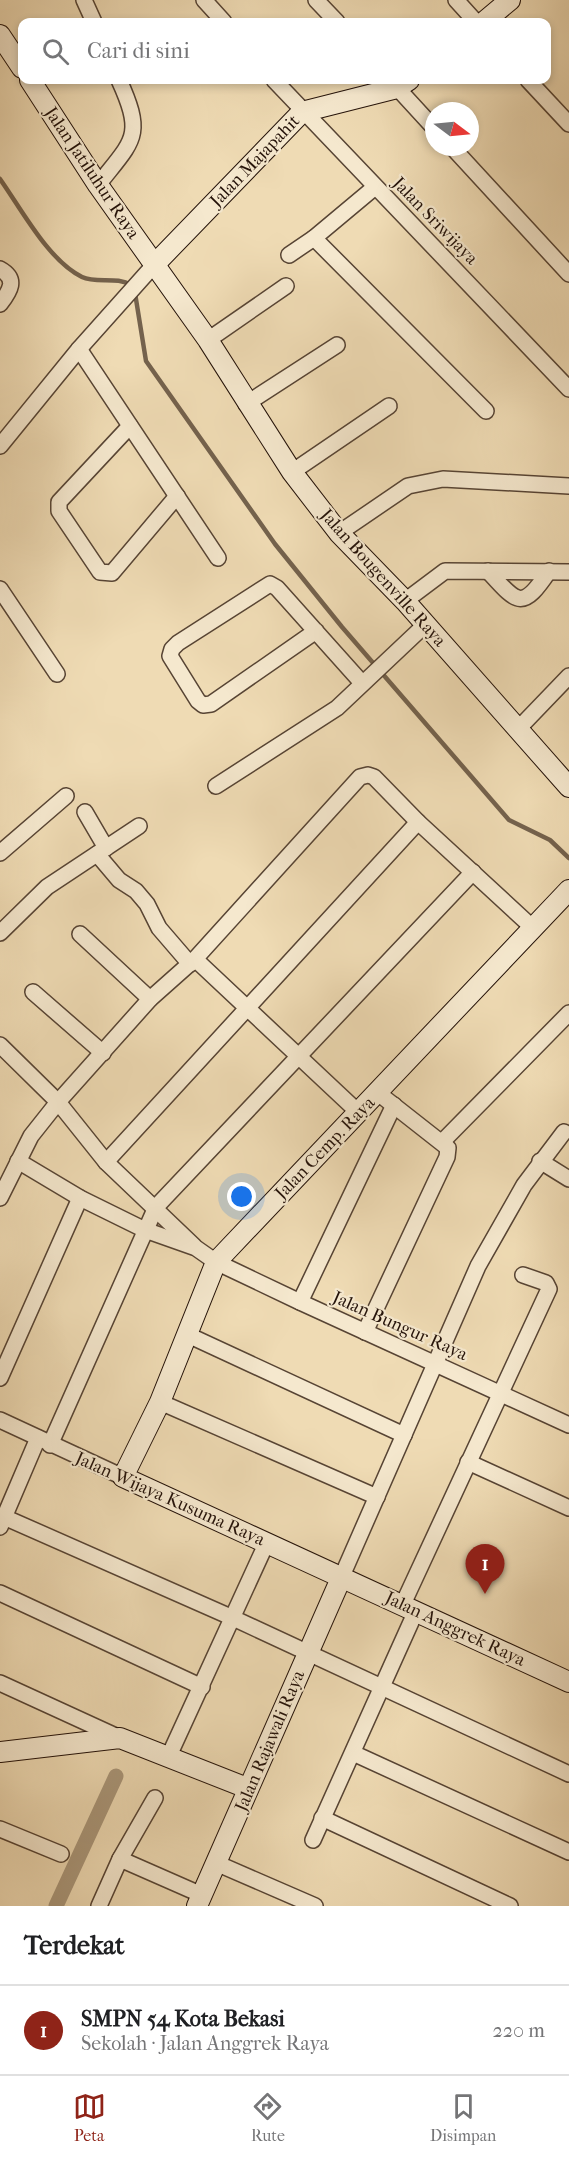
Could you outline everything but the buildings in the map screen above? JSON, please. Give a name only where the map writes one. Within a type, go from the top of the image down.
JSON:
[{"type":"street","points":[[84,0],[92,18]]},
{"type":"street","points":[[204,0],[220,18]]},
{"type":"street","points":[[316,0],[333,18]]},
{"type":"street","points":[[456,0],[472,18]]},
{"type":"street","points":[[489,18],[510,0]]},
{"type":"street","points":[[0,35],[18,62]]},
{"type":"street","name":"Jalan Jatiluhur Raya","points":[[33,84],[154,266]]},
{"type":"street","points":[[98,185],[123,156],[134,134],[128,100],[121,84]]},
{"type":"street","name":"Jalan Sriwijaya","points":[[277,84],[569,389]]},
{"type":"street","name":"Jalan Majapahit","points":[[154,266],[302,112],[393,84]]},
{"type":"street","points":[[401,84],[425,116]]},
{"type":"street","points":[[532,84],[569,124]]},
{"type":"street","points":[[460,156],[569,274]]},
{"type":"street","points":[[289,255],[314,238],[375,187]]},
{"type":"street","points":[[314,238],[486,411]]},
{"type":"street","points":[[0,446],[79,349],[154,266]]},
{"type":"street","name":"Jalan Bougenville Raya","points":[[154,266],[207,340],[246,404],[292,472],[339,533],[426,624],[569,787]]},
{"type":"street","points":[[0,269],[10,277],[12,283],[11,290],[0,304]]},
{"type":"street","points":[[207,340],[286,286]]},
{"type":"street","points":[[246,404],[337,345]]},
{"type":"street","points":[[79,349],[218,558]]},
{"type":"street","points":[[292,472],[390,406]]},
{"type":"street","points":[[130,426],[59,502],[59,511],[100,572],[112,573],[177,496]]},
{"type":"street","points":[[339,533],[408,486],[443,479],[569,486]]},
{"type":"street","points":[[405,601],[445,571],[569,572]]},
{"type":"street","points":[[488,572],[509,594],[526,598],[532,596],[549,571]]},
{"type":"street","points":[[316,632],[211,704],[203,705],[198,701],[170,656],[172,649],[178,643],[261,587],[270,584],[277,588],[316,632],[367,679]]},
{"type":"street","points":[[0,589],[57,674]]},
{"type":"street","points":[[216,786],[337,708],[426,624]]},
{"type":"street","points":[[519,728],[569,676]]},
{"type":"street","points":[[0,1198],[10,1168],[31,1136],[58,1102],[150,999],[192,962],[360,777],[368,775],[374,777],[418,822],[533,928]]},
{"type":"street","points":[[0,853],[66,796]]},
{"type":"street","points":[[85,812],[102,851],[119,880],[136,891],[147,904],[172,947],[246,1009],[358,1112]]},
{"type":"street","points":[[106,1162],[418,822]]},
{"type":"street","points":[[2,926],[47,887],[139,825]]},
{"type":"street","points":[[473,872],[156,1207],[44,1442],[2,1522],[233,1618],[308,1655],[569,1774]]},
{"type":"street","name":"Jalan Cemp. Raya","points":[[123,1477],[160,1402],[216,1262],[569,890]]},
{"type":"street","points":[[80,934],[150,999]]},
{"type":"street","points":[[33,992],[103,1053]]},
{"type":"street","points":[[443,1141],[569,1012]]},
{"type":"street","points":[[1,1046],[58,1102],[106,1162],[156,1207],[196,1248]]},
{"type":"street","points":[[365,1332],[447,1157],[448,1148],[443,1141],[378,1093]]},
{"type":"street","points":[[300,1302],[394,1105]]},
{"type":"street","points":[[342,1576],[478,1266],[524,1185],[564,1132]]},
{"type":"street","points":[[540,1161],[569,1179]]},
{"type":"street","points":[[10,1168],[80,1198],[145,1230],[196,1248]]},
{"type":"street","points":[[0,1378],[80,1198]]},
{"type":"street","name":"Jalan Bungur Raya","points":[[196,1248],[216,1262],[300,1302],[569,1425]]},
{"type":"street","points":[[313,1840],[381,1688],[410,1607],[468,1462],[549,1289],[546,1282],[523,1275]]},
{"type":"street","points":[[188,1335],[404,1435]]},
{"type":"street","points":[[160,1402],[377,1497]]},
{"type":"street","name":"Jalan Wijaya Kusuma Raya","points":[[0,1420],[342,1576]]},
{"type":"street","points":[[468,1462],[569,1508]]},
{"type":"street","points":[[168,1758],[267,1542]]},
{"type":"street","name":"Jalan Anggrek Raya","points":[[342,1576],[569,1682]]},
{"type":"street","name":"Jalan Rajawali Raya","points":[[199,1900],[235,1823],[248,1788],[342,1576]]},
{"type":"street","points":[[0,1593],[202,1687]]},
{"type":"street","points":[[0,1683],[120,1738],[248,1788]]},
{"type":"street","points":[[0,1752],[120,1738]]},
{"type":"street","points":[[352,1753],[569,1852]]},
{"type":"street","points":[[99,1906],[120,1859],[154,1798]]},
{"type":"street","points":[[322,1818],[506,1905]]},
{"type":"street","points":[[0,1829],[61,1854]]},
{"type":"street","points":[[120,1859],[199,1900]]},
{"type":"street","points":[[216,1863],[315,1906]]},
{"type":"waterway","points":[[0,179],[36,233],[58,259],[70,269],[88,279],[119,281],[131,285]]},
{"type":"waterway","points":[[135,293],[146,361],[275,544],[342,627],[509,820],[550,840],[569,858]]},
{"type":"waterway","points":[[56,1906],[116,1776]]},
{"type":"place","name":"SMPN 54 Kota Bekasi","points":[[485,1594]]}]
